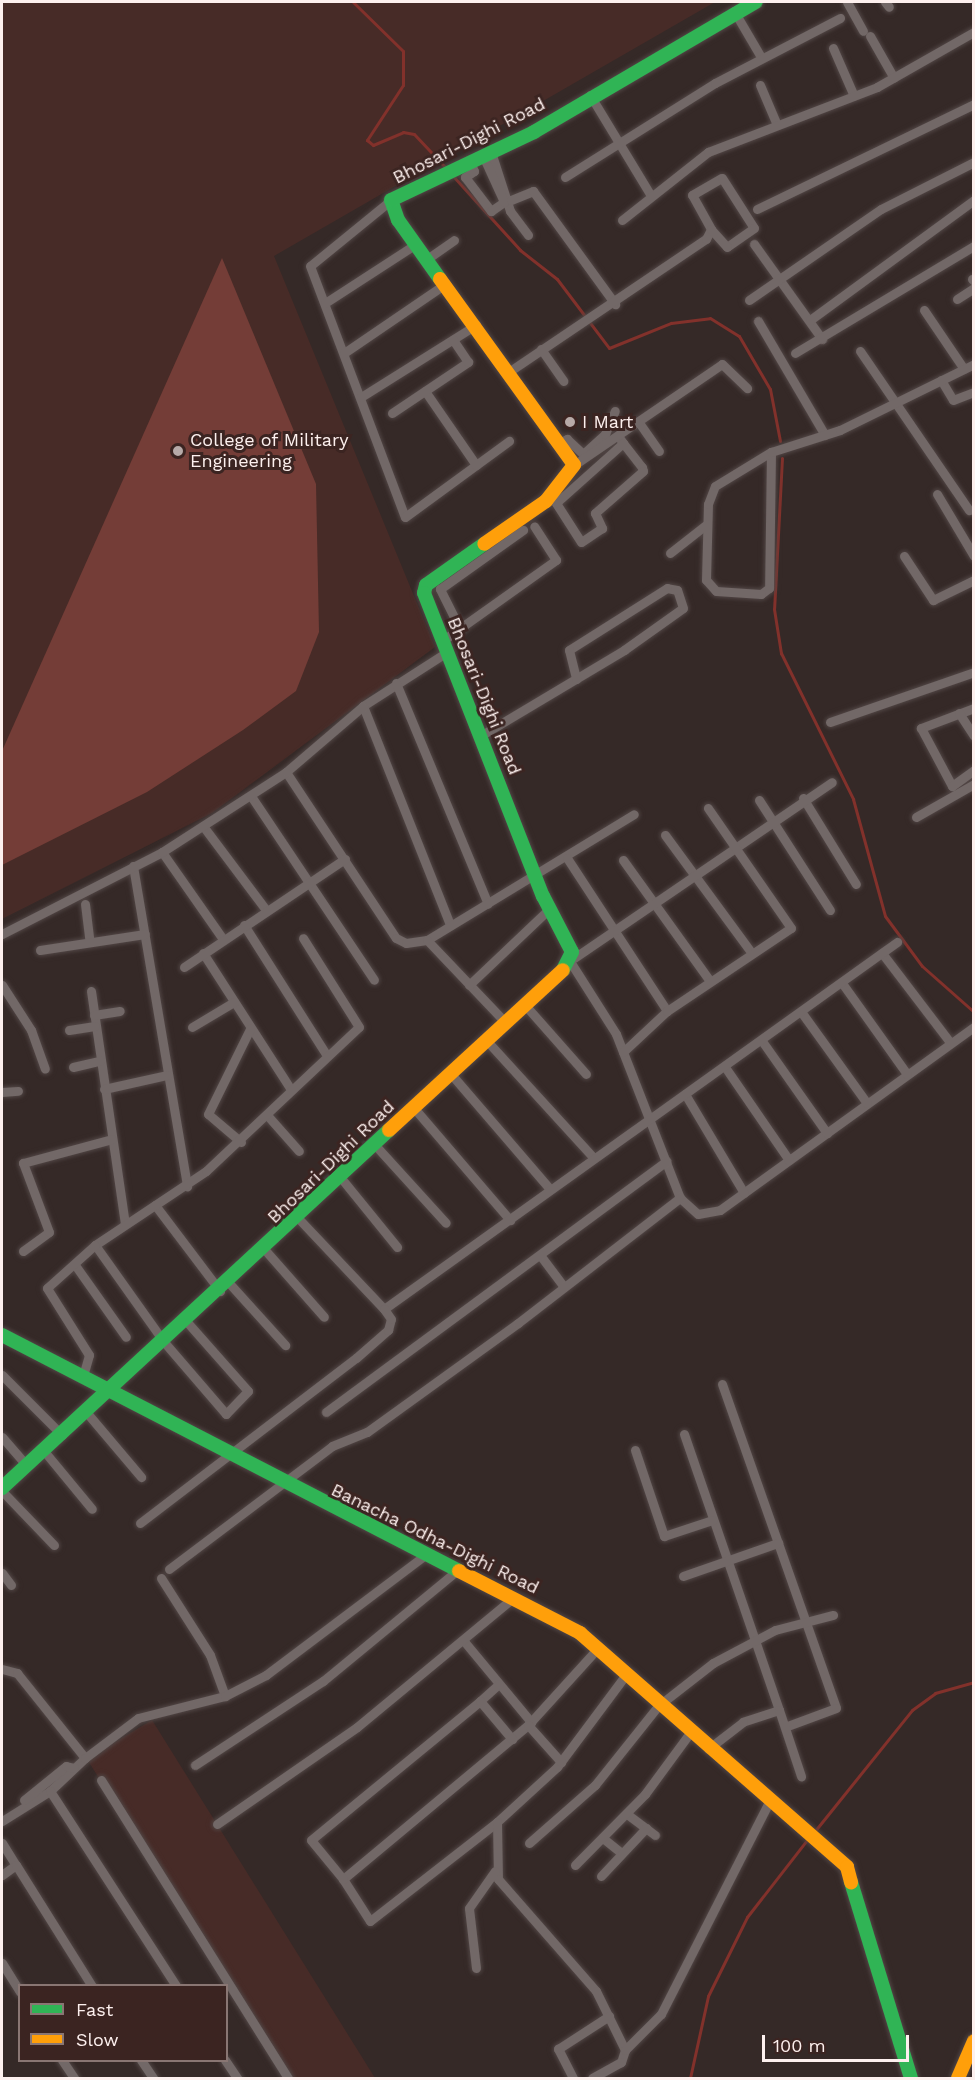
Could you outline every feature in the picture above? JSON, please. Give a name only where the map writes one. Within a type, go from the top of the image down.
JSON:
[{"type":"street","name":"Bhosari-Dighi Road","points":[[2,1490],[265,1250],[573,961],[549,909],[424,593],[426,585],[546,501],[574,465],[561,442],[416,244],[391,200],[487,158],[735,11],[756,2]]},
{"type":"street","points":[[847,2],[894,78]]},
{"type":"street","points":[[735,11],[761,57]]},
{"type":"street","points":[[565,177],[617,143],[761,57],[840,18]]},
{"type":"street","points":[[622,220],[650,194],[708,152],[854,96],[894,78],[974,32]]},
{"type":"street","points":[[833,48],[854,96]]},
{"type":"street","points":[[760,85],[777,125]]},
{"type":"street","points":[[590,96],[650,194]]},
{"type":"street","points":[[757,209],[974,104]]},
{"type":"street","points":[[467,167],[465,177],[491,212],[504,202],[487,158]]},
{"type":"street","points":[[487,158],[511,200],[510,211],[528,235]]},
{"type":"street","points":[[749,300],[881,209],[974,162]]},
{"type":"street","points":[[722,178],[754,228],[726,247],[711,229],[692,195],[722,178]]},
{"type":"street","points":[[511,200],[533,191],[615,304]]},
{"type":"street","points":[[391,200],[310,266],[405,516],[508,441]]},
{"type":"street","points":[[810,320],[974,200]]},
{"type":"street","points":[[510,371],[541,349],[615,304],[706,239],[711,229]]},
{"type":"street","points":[[427,259],[454,240]]},
{"type":"street","points":[[324,303],[416,244]]},
{"type":"street","points":[[754,244],[822,339]]},
{"type":"street","points":[[795,353],[822,339],[974,246]]},
{"type":"street","points":[[957,299],[973,283]]},
{"type":"street","points":[[344,353],[445,284]]},
{"type":"street","points":[[924,310],[963,369]]},
{"type":"street","points":[[758,321],[825,435]]},
{"type":"street","points":[[361,397],[476,325]]},
{"type":"street","points":[[392,413],[468,362],[453,340]]},
{"type":"street","points":[[541,349],[563,381]]},
{"type":"street","points":[[860,351],[969,510]]},
{"type":"street","points":[[621,440],[643,471],[595,513],[602,528],[581,542],[556,503],[621,440],[722,364],[747,388]]},
{"type":"street","points":[[771,452],[767,592],[716,591],[708,586],[707,524],[715,486],[771,452],[825,435],[974,364]]},
{"type":"street","points":[[941,380],[953,400],[974,392]]},
{"type":"street","points":[[425,391],[476,465]]},
{"type":"street","points":[[561,442],[567,439],[583,454],[605,434],[615,411]]},
{"type":"street","points":[[640,424],[659,451]]},
{"type":"street","points":[[574,465],[621,440]]},
{"type":"street","points":[[936,494],[974,556]]},
{"type":"street","points":[[670,553],[707,524]]},
{"type":"street","points":[[2,934],[162,852],[286,772],[363,706],[445,646],[460,629],[556,560],[534,526]]},
{"type":"street","points":[[460,629],[440,589],[523,530]]},
{"type":"street","points":[[904,556],[933,600],[974,580]]},
{"type":"street","points":[[480,736],[576,679],[683,608],[677,590],[667,588],[569,650],[576,679]]},
{"type":"street","points":[[830,722],[974,672]]},
{"type":"street","points":[[396,683],[488,904]]},
{"type":"street","points":[[363,706],[450,924]]},
{"type":"street","points":[[974,708],[921,728],[952,786],[974,770]]},
{"type":"street","points":[[959,713],[974,736]]},
{"type":"street","points":[[286,772],[396,938],[427,940],[450,924],[537,877],[634,814]]},
{"type":"street","points":[[832,782],[803,798],[734,847],[698,877],[573,961],[623,1052],[680,1198],[690,1210],[709,1214],[744,1193],[949,1041],[974,1027]]},
{"type":"street","points":[[916,817],[974,784]]},
{"type":"street","points":[[251,796],[374,980]]},
{"type":"street","points":[[803,798],[856,884]]},
{"type":"street","points":[[759,800],[830,910]]},
{"type":"street","points":[[623,1052],[667,1011],[751,952],[791,928],[708,808]]},
{"type":"street","points":[[203,826],[266,909]]},
{"type":"street","points":[[665,835],[751,952]]},
{"type":"street","points":[[162,852],[223,939]]},
{"type":"street","points":[[567,858],[667,1011]]},
{"type":"street","points":[[184,967],[266,909],[345,860]]},
{"type":"street","points":[[623,860],[710,981]]},
{"type":"street","points":[[133,866],[187,1186]]},
{"type":"street","points":[[85,904],[90,942]]},
{"type":"street","points":[[469,985],[549,909]]},
{"type":"street","points":[[244,925],[326,1054]]},
{"type":"street","points":[[40,950],[145,934]]},
{"type":"street","points":[[83,1376],[89,1355],[47,1288],[75,1265],[94,1245],[187,1186],[241,1142],[290,1088],[359,1027],[303,938]]},
{"type":"street","points":[[427,940],[506,1023]]},
{"type":"street","points":[[384,1309],[510,1220],[649,1116],[685,1094],[802,1013],[897,942]]},
{"type":"street","points":[[203,953],[290,1088]]},
{"type":"street","points":[[882,953],[949,1041]]},
{"type":"street","points":[[842,983],[907,1074]]},
{"type":"street","points":[[2,985],[31,1030],[45,1069]]},
{"type":"street","points":[[91,992],[124,1224]]},
{"type":"street","points":[[192,1027],[234,1002]]},
{"type":"street","points":[[525,1005],[586,1074]]},
{"type":"street","points":[[94,1016],[120,1011]]},
{"type":"street","points":[[802,1013],[867,1103]]},
{"type":"street","points":[[69,1030],[95,1026]]},
{"type":"street","points":[[241,1142],[208,1114],[250,1029]]},
{"type":"street","points":[[487,1041],[593,1157]]},
{"type":"street","points":[[762,1041],[827,1133]]},
{"type":"street","points":[[73,1067],[100,1061]]},
{"type":"street","points":[[724,1067],[789,1160]]},
{"type":"street","points":[[451,1074],[550,1189]]},
{"type":"street","points":[[105,1089],[167,1075]]},
{"type":"street","points":[[2,1092],[18,1091]]},
{"type":"street","points":[[685,1094],[744,1193]]},
{"type":"street","points":[[414,1108],[510,1220]]},
{"type":"street","points":[[267,1115],[299,1151]]},
{"type":"street","points":[[23,1251],[49,1232],[23,1163],[112,1139]]},
{"type":"street","points":[[375,1145],[446,1223]]},
{"type":"street","points":[[326,1412],[667,1161]]},
{"type":"street","points":[[341,1178],[398,1247]]},
{"type":"street","points":[[170,1569],[332,1446],[367,1432],[564,1287],[680,1198]]},
{"type":"street","points":[[155,1205],[224,1287],[285,1345]]},
{"type":"street","points":[[140,1523],[231,1455],[388,1330],[391,1319],[384,1309],[298,1218]]},
{"type":"street","points":[[94,1245],[164,1342],[223,1413],[247,1397],[187,1322]]},
{"type":"street","points":[[265,1250],[324,1317]]},
{"type":"street","points":[[540,1255],[564,1287]]},
{"type":"street","points":[[75,1265],[126,1338]]},
{"type":"street","name":"Banacha Odha-Dighi Road","points":[[2,1335],[112,1391],[282,1484],[455,1572],[566,1624],[597,1649],[624,1677],[689,1734],[812,1835],[853,1879],[910,2079]]},
{"type":"street","points":[[2,1376],[62,1435]]},
{"type":"street","points":[[722,1384],[836,1708],[785,1727]]},
{"type":"street","points":[[87,1413],[141,1477]]},
{"type":"street","points":[[684,1434],[801,1776]]},
{"type":"street","points":[[2,1437],[27,1466]]},
{"type":"street","points":[[635,1450],[664,1536],[712,1520]]},
{"type":"street","points":[[44,1451],[92,1509]]},
{"type":"street","points":[[2,1490],[54,1545]]},
{"type":"street","points":[[683,1576],[778,1543]]},
{"type":"street","points":[[2,1821],[50,1791],[85,1758],[138,1718],[225,1696],[266,1675],[425,1555]]},
{"type":"street","points":[[195,1765],[322,1681],[455,1572]]},
{"type":"street","points":[[2,1574],[11,1585]]},
{"type":"street","points":[[161,1578],[210,1655],[225,1696]]},
{"type":"street","points":[[217,1824],[357,1727],[513,1598]]},
{"type":"street","points":[[529,1843],[595,1785],[658,1706],[754,1639],[806,1621],[833,1615]]},
{"type":"street","points":[[463,1640],[561,1762]]},
{"type":"street","points":[[343,1879],[530,1723],[597,1649]]},
{"type":"street","points":[[2,1669],[17,1673],[85,1758]]},
{"type":"street","points":[[499,1684],[311,1840],[343,1879],[370,1921],[497,1822],[561,1762],[624,1677]]},
{"type":"street","points":[[480,1701],[512,1738]]},
{"type":"street","points":[[708,1749],[736,1726],[779,1710]]},
{"type":"street","points":[[575,1865],[627,1814],[689,1734]]},
{"type":"street","points":[[24,1800],[66,1766],[74,1768]]},
{"type":"street","points":[[101,1780],[288,2079]]},
{"type":"street","points":[[50,1791],[175,1984]]},
{"type":"street","points":[[595,2078],[621,2062],[625,2050],[661,2014],[770,1800]]},
{"type":"street","points":[[627,1814],[655,1835]]},
{"type":"street","points":[[476,1968],[469,1908],[495,1871],[497,1822]]},
{"type":"street","points":[[601,1876],[646,1828]]},
{"type":"street","points":[[604,1839],[621,1853]]},
{"type":"street","points":[[2,1843],[91,1984]]},
{"type":"street","points":[[2,1875],[16,1865]]},
{"type":"street","points":[[495,1871],[521,1909],[596,1991],[625,2050]]},
{"type":"street","points":[[2,1963],[18,1989]]},
{"type":"street","points":[[573,2079],[558,2049],[609,2016]]},
{"type":"street","points":[[958,2079],[974,2041]]},
{"type":"street","points":[[63,2062],[74,2079]]},
{"type":"street","points":[[142,2062],[149,2077]]},
{"type":"street","points":[[226,2062],[237,2079]]},
{"type":"shaded area","name":"College of Military Engineering","points":[[2,2],[715,2],[274,256],[435,647],[212,813],[2,919]]},
{"type":"shaded area","points":[[222,258],[316,484],[319,632],[296,691],[243,730],[147,792],[2,865],[2,751]]},
{"type":"shaded area","points":[[152,1720],[375,2078],[285,2078],[87,1759]]},
{"type":"waterway","points":[[353,2],[403,51],[403,85],[367,140],[373,145],[403,132],[414,134],[447,169]]},
{"type":"waterway","points":[[453,176],[520,250],[557,279],[609,348],[671,323],[710,318],[739,336],[770,389],[780,441]]},
{"type":"waterway","points":[[782,458],[774,609],[781,653],[853,799],[885,916],[922,966],[974,1012]]},
{"type":"waterway","points":[[814,1832],[912,1710],[935,1693],[974,1682]]},
{"type":"waterway","points":[[690,2078],[708,1996],[747,1917],[807,1840]]},
{"type":"traffic: fast","points":[[440,279],[398,220],[391,200],[534,132],[756,2]]},
{"type":"traffic: fast","points":[[484,544],[426,585],[424,593],[543,896],[572,952],[563,970]]},
{"type":"traffic: fast","points":[[2,1488],[389,1130]]},
{"type":"traffic: fast","points":[[2,1335],[459,1571]]},
{"type":"traffic: fast","points":[[851,1882],[911,2078]]},
{"type":"traffic: slow","points":[[440,279],[574,465],[546,501],[484,544]]},
{"type":"traffic: slow","points":[[389,1130],[563,970]]},
{"type":"traffic: slow","points":[[459,1571],[580,1633],[847,1867],[851,1882]]},
{"type":"traffic: slow","points":[[958,2078],[974,2041]]},
{"type":"place","name":"I Mart","points":[[570,422]]},
{"type":"place","name":"College of Military Engineering","points":[[178,451]]}]
